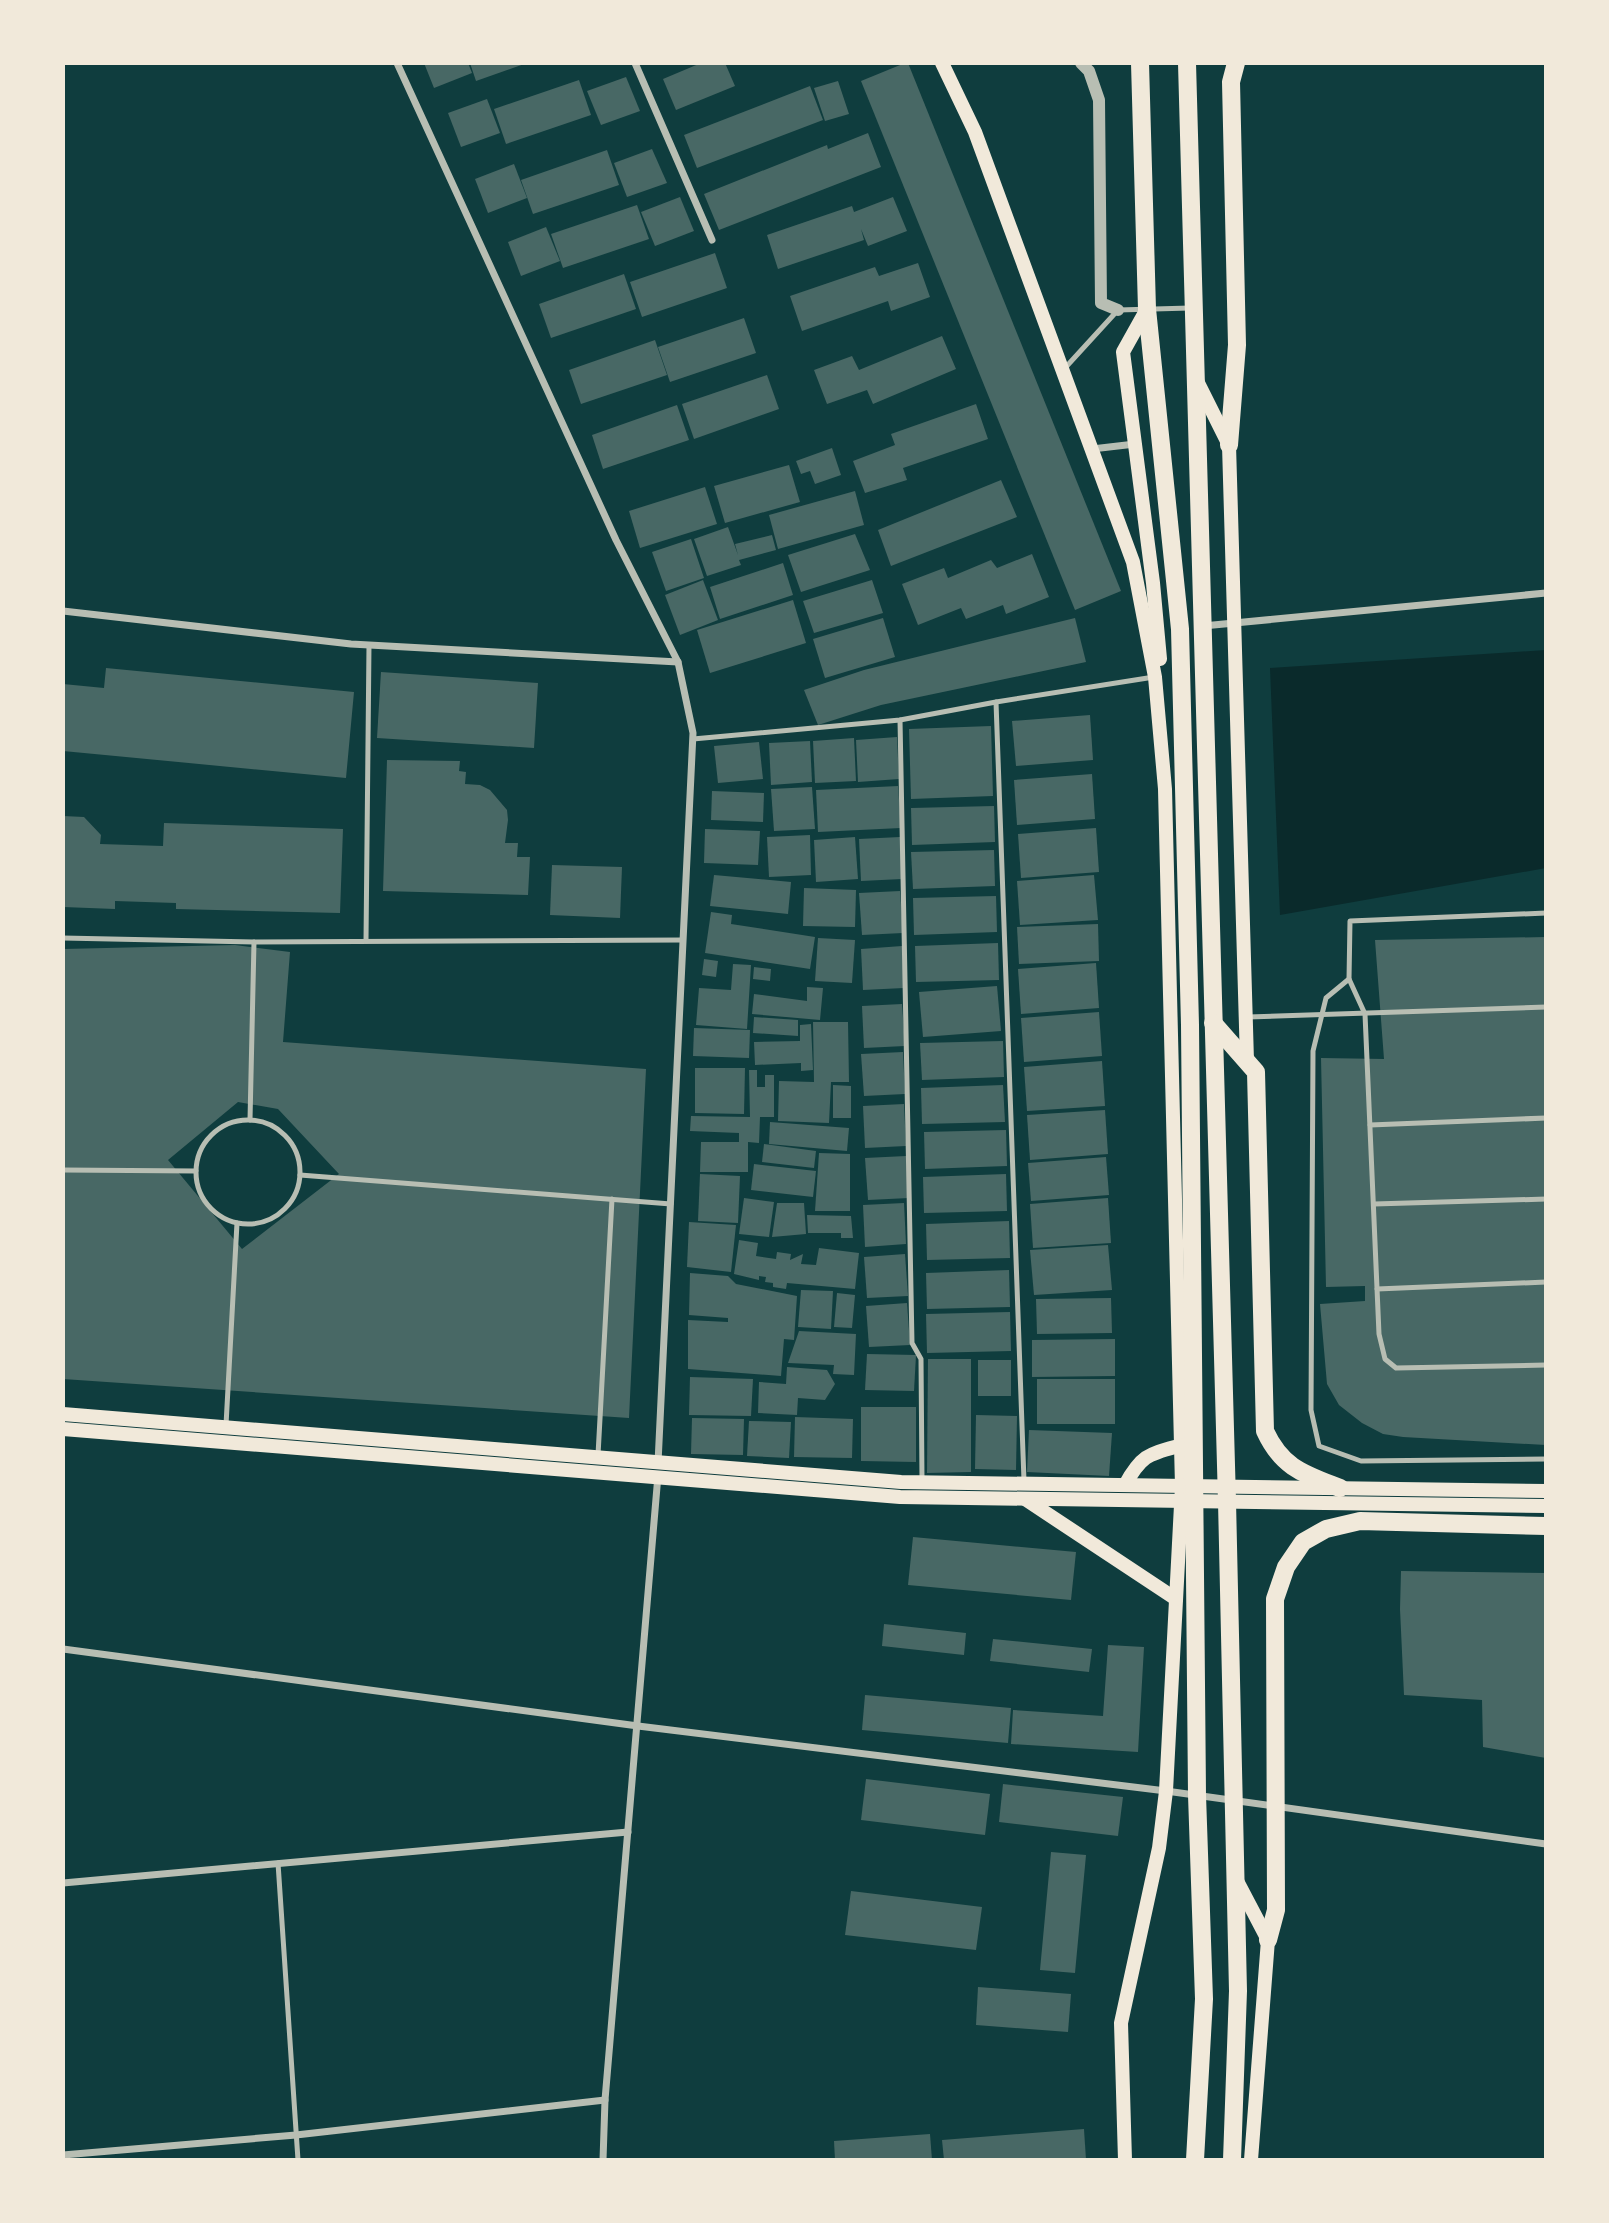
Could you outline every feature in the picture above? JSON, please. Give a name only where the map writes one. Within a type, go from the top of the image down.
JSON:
[{"type":"main road","points":[[942,63],[975,132],[1133,562],[1155,677],[1165,789],[1182,1445],[1188,1493],[1176,1598],[1166,1791],[1159,1848],[1121,2023],[1125,2160]]},
{"type":"main road","points":[[1140,63],[1147,309],[1180,629],[1190,1025],[1188,1493],[1204,1999],[1195,2160]]},
{"type":"main road","points":[[1186,63],[1236,1878],[1238,1990],[1232,2160]]},
{"type":"main road","points":[[1236,63],[1231,82],[1237,345],[1229,445],[1247,1061]]},
{"type":"main road","points":[[1147,309],[1123,352],[1153,583],[1190,1025]]},
{"type":"main road","points":[[1195,376],[1229,445]]},
{"type":"main road","points":[[1213,1023],[1256,1072],[1265,1431],[1272,1447],[1296,1471],[1340,1488]]},
{"type":"main road","points":[[63,1415],[598,1459],[658,1470],[900,1497],[1125,1485],[1188,1493]]},
{"type":"main road","points":[[63,1429],[658,1470],[922,1482],[1024,1491],[1227,1494],[1546,1506]]},
{"type":"main road","points":[[1125,1485],[1137,1463],[1152,1453],[1182,1445]]},
{"type":"main road","points":[[1227,1494],[1340,1488],[1546,1491]]},
{"type":"main road","points":[[1024,1491],[1176,1598]]},
{"type":"main road","points":[[1251,2160],[1268,1940],[1276,1910],[1275,1599],[1286,1567],[1303,1542],[1326,1529],[1360,1521],[1546,1526]]},
{"type":"main road","points":[[1236,1878],[1268,1940]]},
{"type":"street","points":[[397,63],[616,540],[678,662],[693,739],[658,1470],[605,2100],[603,2160]]},
{"type":"street","points":[[635,63],[712,240]]},
{"type":"street","points":[[1081,63],[1089,71],[1099,100],[1101,303],[1118,310]]},
{"type":"street","points":[[1091,449],[1135,444]]},
{"type":"street","points":[[1202,626],[1546,593]]},
{"type":"street","points":[[63,611],[369,645],[678,662]]},
{"type":"street","points":[[63,1649],[638,1726],[1166,1791],[1546,1844]]},
{"type":"street","points":[[63,1883],[628,1832]]},
{"type":"street","points":[[63,2155],[296,2135],[605,2100]]},
{"type":"lane","points":[[1063,371],[1118,310],[1193,308]]},
{"type":"lane","points":[[366,941],[369,645]]},
{"type":"lane","points":[[693,739],[900,720],[1155,677]]},
{"type":"lane","points":[[996,702],[1024,1491]]},
{"type":"lane","points":[[900,720],[912,1343],[921,1359],[922,1482]]},
{"type":"lane","points":[[1546,913],[1350,921],[1349,979],[1365,1014],[1379,1334],[1385,1359],[1396,1368],[1546,1366]]},
{"type":"lane","points":[[63,938],[254,942],[683,940]]},
{"type":"lane","points":[[250,1120],[254,942]]},
{"type":"lane","points":[[1349,979],[1326,998],[1314,1051],[1311,1410],[1319,1446],[1361,1461],[1546,1459]]},
{"type":"lane","points":[[1246,1017],[1546,1007]]},
{"type":"lane","points":[[1370,1125],[1546,1118]]},
{"type":"lane","points":[[250,1120],[266,1123],[281,1131],[292,1143],[299,1158],[300,1175],[296,1192],[287,1207],[272,1218],[255,1224],[237,1223],[220,1216],[207,1205],[198,1189],[196,1171],[198,1155],[206,1140],[218,1129],[233,1122],[250,1120]]},
{"type":"lane","points":[[63,1170],[196,1171]]},
{"type":"lane","points":[[300,1175],[671,1204]]},
{"type":"lane","points":[[598,1459],[612,1199]]},
{"type":"lane","points":[[1374,1204],[1546,1199]]},
{"type":"lane","points":[[226,1428],[237,1223]]},
{"type":"lane","points":[[1377,1289],[1546,1282]]},
{"type":"lane","points":[[278,1863],[298,2160]]},
{"type":"water","points":[[1546,650],[1546,868],[1280,915],[1270,668]]},
{"type":"building","points":[[424,63],[468,63],[472,73],[434,88]]},
{"type":"building","points":[[470,63],[527,63],[476,81]]},
{"type":"building","points":[[701,63],[725,63],[735,86],[676,110],[663,79]]},
{"type":"building","points":[[908,63],[1121,591],[1075,610],[861,81]]},
{"type":"building","points":[[626,77],[640,111],[601,125],[587,91]]},
{"type":"building","points":[[579,80],[591,115],[506,144],[494,109]]},
{"type":"building","points":[[838,81],[849,114],[825,121],[814,88]]},
{"type":"building","points":[[810,86],[823,120],[697,168],[684,135]]},
{"type":"building","points":[[487,99],[500,133],[461,147],[448,113]]},
{"type":"building","points":[[868,133],[881,167],[719,230],[704,194],[827,145],[828,149]]},
{"type":"building","points":[[652,149],[667,183],[627,197],[614,163]]},
{"type":"building","points":[[607,150],[619,185],[533,214],[521,180]]},
{"type":"building","points":[[514,164],[527,198],[488,213],[475,179]]},
{"type":"building","points":[[680,197],[694,231],[655,246],[641,212]]},
{"type":"building","points":[[893,197],[907,231],[868,246],[861,229],[864,240],[778,269],[767,235],[852,206],[854,212]]},
{"type":"building","points":[[637,205],[649,239],[563,268],[551,234]]},
{"type":"building","points":[[546,227],[560,261],[521,276],[508,242]]},
{"type":"building","points":[[715,253],[727,288],[642,317],[630,282]]},
{"type":"building","points":[[918,263],[930,297],[891,311],[888,301],[802,331],[790,296],[875,267],[879,276]]},
{"type":"building","points":[[624,274],[636,309],[551,338],[539,304]]},
{"type":"building","points":[[744,318],[756,353],[670,382],[658,347]]},
{"type":"building","points":[[942,336],[956,369],[873,404],[867,390],[827,404],[814,370],[852,356],[859,370]]},
{"type":"building","points":[[655,340],[667,375],[581,404],[569,370]]},
{"type":"building","points":[[767,375],[779,409],[694,439],[682,404]]},
{"type":"building","points":[[976,404],[988,439],[903,468],[907,480],[865,493],[853,461],[895,445],[891,434]]},
{"type":"building","points":[[677,405],[689,440],[603,469],[592,435]]},
{"type":"building","points":[[832,448],[841,475],[815,484],[810,471],[801,474],[796,461]]},
{"type":"building","points":[[789,465],[800,502],[725,523],[714,486]]},
{"type":"building","points":[[1001,480],[1017,517],[891,566],[878,530]]},
{"type":"building","points":[[705,487],[717,524],[640,548],[629,511]]},
{"type":"building","points":[[855,491],[864,525],[778,549],[769,515]]},
{"type":"building","points":[[728,527],[738,555],[735,544],[772,535],[776,550],[739,560],[741,565],[707,576],[694,539]]},
{"type":"building","points":[[855,534],[870,570],[801,592],[788,555]]},
{"type":"building","points":[[691,539],[704,578],[666,591],[652,552]]},
{"type":"building","points":[[1032,554],[1049,597],[1006,614],[1003,605],[966,619],[961,608],[918,625],[902,584],[944,568],[948,578],[991,560],[997,568]]},
{"type":"building","points":[[783,563],[793,595],[720,619],[710,587]]},
{"type":"building","points":[[703,580],[718,620],[680,635],[665,595]]},
{"type":"building","points":[[872,580],[883,613],[814,633],[803,601]]},
{"type":"building","points":[[793,600],[806,643],[710,673],[697,630]]},
{"type":"building","points":[[883,618],[895,657],[825,678],[813,639]]},
{"type":"building","points":[[1075,618],[1086,662],[881,705],[818,725],[804,690],[864,670]]},
{"type":"building","points":[[106,668],[354,692],[346,778],[63,751],[63,684],[104,688]]},
{"type":"building","points":[[381,672],[538,683],[534,748],[377,738]]},
{"type":"building","points":[[1090,715],[1093,760],[1016,766],[1012,721]]},
{"type":"building","points":[[991,726],[993,796],[911,799],[909,729]]},
{"type":"building","points":[[897,737],[899,779],[858,782],[856,740]]},
{"type":"building","points":[[854,738],[856,781],[815,783],[813,741]]},
{"type":"building","points":[[810,741],[812,782],[771,785],[769,743]]},
{"type":"building","points":[[759,742],[763,779],[718,783],[714,746]]},
{"type":"building","points":[[387,760],[460,761],[459,771],[466,772],[465,784],[480,785],[490,790],[507,810],[505,843],[518,843],[517,857],[530,857],[528,895],[383,891]]},
{"type":"building","points":[[1092,774],[1095,819],[1017,825],[1014,780]]},
{"type":"building","points":[[898,786],[901,828],[818,832],[816,790]]},
{"type":"building","points":[[812,787],[815,829],[774,831],[771,789]]},
{"type":"building","points":[[712,791],[764,793],[763,822],[711,820]]},
{"type":"building","points":[[994,806],[995,842],[912,845],[911,808]]},
{"type":"building","points":[[63,816],[84,817],[101,835],[100,844],[163,846],[164,823],[343,829],[340,913],[176,909],[176,903],[115,901],[115,909],[63,907]]},
{"type":"building","points":[[1096,828],[1099,872],[1021,878],[1018,834]]},
{"type":"building","points":[[705,829],[760,831],[758,865],[704,863]]},
{"type":"building","points":[[810,835],[811,875],[769,877],[767,837]]},
{"type":"building","points":[[855,837],[858,879],[816,882],[814,840]]},
{"type":"building","points":[[900,837],[902,879],[861,881],[859,839]]},
{"type":"building","points":[[994,850],[995,886],[913,889],[911,852]]},
{"type":"building","points":[[552,865],[622,867],[620,918],[550,915]]},
{"type":"building","points":[[714,875],[791,882],[788,914],[710,906]]},
{"type":"building","points":[[1094,875],[1098,920],[1020,925],[1017,881]]},
{"type":"building","points":[[804,888],[856,890],[855,927],[803,926]]},
{"type":"building","points":[[900,891],[903,933],[862,935],[859,893]]},
{"type":"building","points":[[996,896],[997,932],[914,935],[913,898]]},
{"type":"building","points":[[711,912],[732,915],[731,924],[815,937],[810,969],[705,953]]},
{"type":"building","points":[[1098,924],[1099,961],[1019,964],[1017,927]]},
{"type":"building","points":[[1546,937],[1546,1445],[1383,1434],[1362,1423],[1339,1405],[1327,1384],[1320,1304],[1365,1301],[1365,1286],[1326,1287],[1321,1058],[1384,1059],[1375,940]]},
{"type":"building","points":[[818,938],[855,940],[852,983],[815,981]]},
{"type":"building","points":[[998,943],[999,980],[916,982],[915,946]]},
{"type":"building","points":[[235,945],[290,952],[283,1042],[646,1069],[629,1418],[63,1379],[63,949]],"holes":[[[238,1102],[278,1109],[339,1174],[242,1249],[168,1160]]]},
{"type":"building","points":[[902,946],[904,988],[863,990],[861,949]]},
{"type":"building","points":[[704,959],[718,961],[716,977],[702,975]]},
{"type":"building","points":[[1096,963],[1099,1008],[1021,1014],[1018,969]]},
{"type":"building","points":[[733,964],[751,965],[747,1029],[696,1025],[699,988],[731,990]]},
{"type":"building","points":[[754,967],[771,969],[770,981],[753,979]]},
{"type":"building","points":[[997,986],[1001,1031],[923,1037],[919,992]]},
{"type":"building","points":[[807,987],[823,988],[820,1020],[752,1014],[754,994],[807,1001]]},
{"type":"building","points":[[902,1004],[905,1046],[864,1048],[862,1006]]},
{"type":"building","points":[[1099,1012],[1102,1056],[1024,1062],[1021,1018]]},
{"type":"building","points":[[754,1017],[798,1020],[798,1036],[753,1033]]},
{"type":"building","points":[[813,1022],[848,1022],[849,1082],[831,1082],[829,1123],[778,1121],[779,1081],[814,1082]]},
{"type":"building","points":[[811,1024],[813,1070],[801,1071],[801,1063],[755,1065],[754,1042],[800,1041],[800,1025]]},
{"type":"building","points":[[694,1028],[750,1030],[749,1058],[693,1056]]},
{"type":"building","points":[[1003,1041],[1004,1077],[922,1080],[920,1043]]},
{"type":"building","points":[[903,1052],[905,1094],[864,1096],[861,1054]]},
{"type":"building","points":[[1102,1061],[1105,1106],[1027,1111],[1024,1067]]},
{"type":"building","points":[[695,1068],[745,1068],[744,1114],[695,1113]]},
{"type":"building","points":[[749,1070],[757,1070],[757,1087],[765,1087],[765,1075],[774,1075],[774,1117],[760,1117],[759,1143],[748,1142],[748,1172],[700,1172],[701,1142],[739,1142],[739,1133],[690,1131],[691,1116],[750,1117]]},
{"type":"building","points":[[833,1085],[851,1086],[851,1118],[833,1118]]},
{"type":"building","points":[[1003,1085],[1005,1122],[922,1124],[921,1088]]},
{"type":"building","points":[[904,1104],[906,1146],[865,1148],[863,1106]]},
{"type":"building","points":[[1105,1110],[1108,1154],[1030,1160],[1027,1115]]},
{"type":"building","points":[[770,1122],[849,1128],[847,1151],[769,1144]]},
{"type":"building","points":[[1006,1130],[1007,1166],[925,1169],[924,1132]]},
{"type":"building","points":[[764,1144],[816,1151],[814,1168],[762,1162]]},
{"type":"building","points":[[819,1153],[850,1154],[850,1211],[815,1211]]},
{"type":"building","points":[[906,1156],[909,1198],[868,1200],[865,1158]]},
{"type":"building","points":[[1106,1157],[1109,1195],[1031,1201],[1028,1163]]},
{"type":"building","points":[[754,1164],[816,1171],[813,1197],[751,1190]]},
{"type":"building","points":[[700,1174],[740,1176],[738,1223],[698,1221]]},
{"type":"building","points":[[1006,1174],[1007,1211],[924,1213],[923,1177]]},
{"type":"building","points":[[744,1198],[774,1202],[769,1237],[739,1234]]},
{"type":"building","points":[[1108,1198],[1111,1243],[1033,1248],[1030,1204]]},
{"type":"building","points":[[777,1203],[804,1203],[806,1234],[772,1237]]},
{"type":"building","points":[[904,1203],[906,1244],[865,1247],[863,1205]]},
{"type":"building","points":[[807,1215],[851,1216],[853,1238],[841,1238],[841,1233],[808,1233]]},
{"type":"building","points":[[1009,1221],[1010,1258],[927,1260],[926,1224]]},
{"type":"building","points":[[689,1222],[736,1225],[731,1272],[687,1267]]},
{"type":"building","points":[[739,1240],[758,1243],[756,1256],[776,1259],[777,1252],[791,1254],[790,1260],[803,1254],[801,1264],[816,1265],[819,1248],[859,1253],[855,1289],[787,1283],[786,1289],[773,1287],[773,1283],[765,1282],[766,1277],[759,1276],[759,1280],[734,1274]]},
{"type":"building","points":[[1108,1245],[1112,1290],[1034,1295],[1030,1250]]},
{"type":"building","points":[[905,1254],[908,1296],[867,1298],[864,1257]]},
{"type":"building","points":[[1009,1270],[1010,1307],[927,1309],[926,1273]]},
{"type":"building","points":[[690,1273],[728,1276],[736,1284],[797,1296],[794,1340],[784,1339],[781,1376],[688,1369],[688,1320],[728,1322],[728,1318],[689,1315]]},
{"type":"building","points":[[801,1290],[833,1291],[831,1329],[798,1327]]},
{"type":"building","points":[[837,1293],[855,1295],[852,1328],[834,1327]]},
{"type":"building","points":[[1111,1298],[1112,1333],[1037,1334],[1036,1299]]},
{"type":"building","points":[[907,1303],[910,1345],[869,1347],[866,1306]]},
{"type":"building","points":[[1010,1312],[1011,1351],[927,1353],[926,1314]]},
{"type":"building","points":[[799,1331],[856,1334],[854,1375],[833,1374],[834,1365],[788,1363]]},
{"type":"building","points":[[1115,1339],[1115,1376],[1032,1377],[1032,1340]]},
{"type":"building","points":[[867,1354],[916,1355],[914,1391],[865,1390]]},
{"type":"building","points":[[928,1359],[971,1359],[971,1472],[927,1473]]},
{"type":"building","points":[[978,1360],[1011,1360],[1011,1396],[978,1396]]},
{"type":"building","points":[[787,1367],[827,1370],[835,1384],[825,1400],[798,1398],[797,1415],[758,1413],[759,1382],[786,1384]]},
{"type":"building","points":[[690,1377],[753,1379],[751,1416],[689,1415]]},
{"type":"building","points":[[1037,1379],[1115,1379],[1115,1424],[1037,1424]]},
{"type":"building","points":[[861,1407],[916,1407],[916,1462],[861,1461]]},
{"type":"building","points":[[976,1415],[1017,1416],[1016,1470],[975,1469]]},
{"type":"building","points":[[795,1417],[853,1419],[852,1458],[794,1457]]},
{"type":"building","points":[[692,1418],[744,1419],[743,1455],[691,1454]]},
{"type":"building","points":[[749,1421],[791,1422],[789,1458],[747,1456]]},
{"type":"building","points":[[1029,1430],[1112,1433],[1109,1476],[1027,1472]]},
{"type":"building","points":[[913,1537],[1076,1552],[1071,1600],[908,1585]]},
{"type":"building","points":[[1401,1571],[1546,1573],[1546,1758],[1483,1747],[1482,1700],[1404,1695]]},
{"type":"building","points":[[884,1624],[966,1633],[964,1655],[882,1646]]},
{"type":"building","points":[[993,1639],[1092,1649],[1089,1672],[990,1661]]},
{"type":"building","points":[[1108,1645],[1144,1647],[1138,1752],[1011,1744],[1013,1710],[1103,1716]]},
{"type":"building","points":[[865,1695],[1011,1708],[1008,1743],[862,1730]]},
{"type":"building","points":[[866,1779],[990,1794],[985,1835],[861,1820]]},
{"type":"building","points":[[1003,1784],[1123,1797],[1118,1836],[999,1822]]},
{"type":"building","points":[[1051,1852],[1086,1855],[1075,1973],[1040,1970]]},
{"type":"building","points":[[851,1891],[982,1907],[976,1950],[845,1935]]},
{"type":"building","points":[[978,1987],[1071,1994],[1068,2032],[976,2025]]},
{"type":"building","points":[[1084,2129],[1086,2160],[944,2160],[942,2140]]},
{"type":"building","points":[[930,2134],[932,2160],[835,2160],[834,2141]]}]
